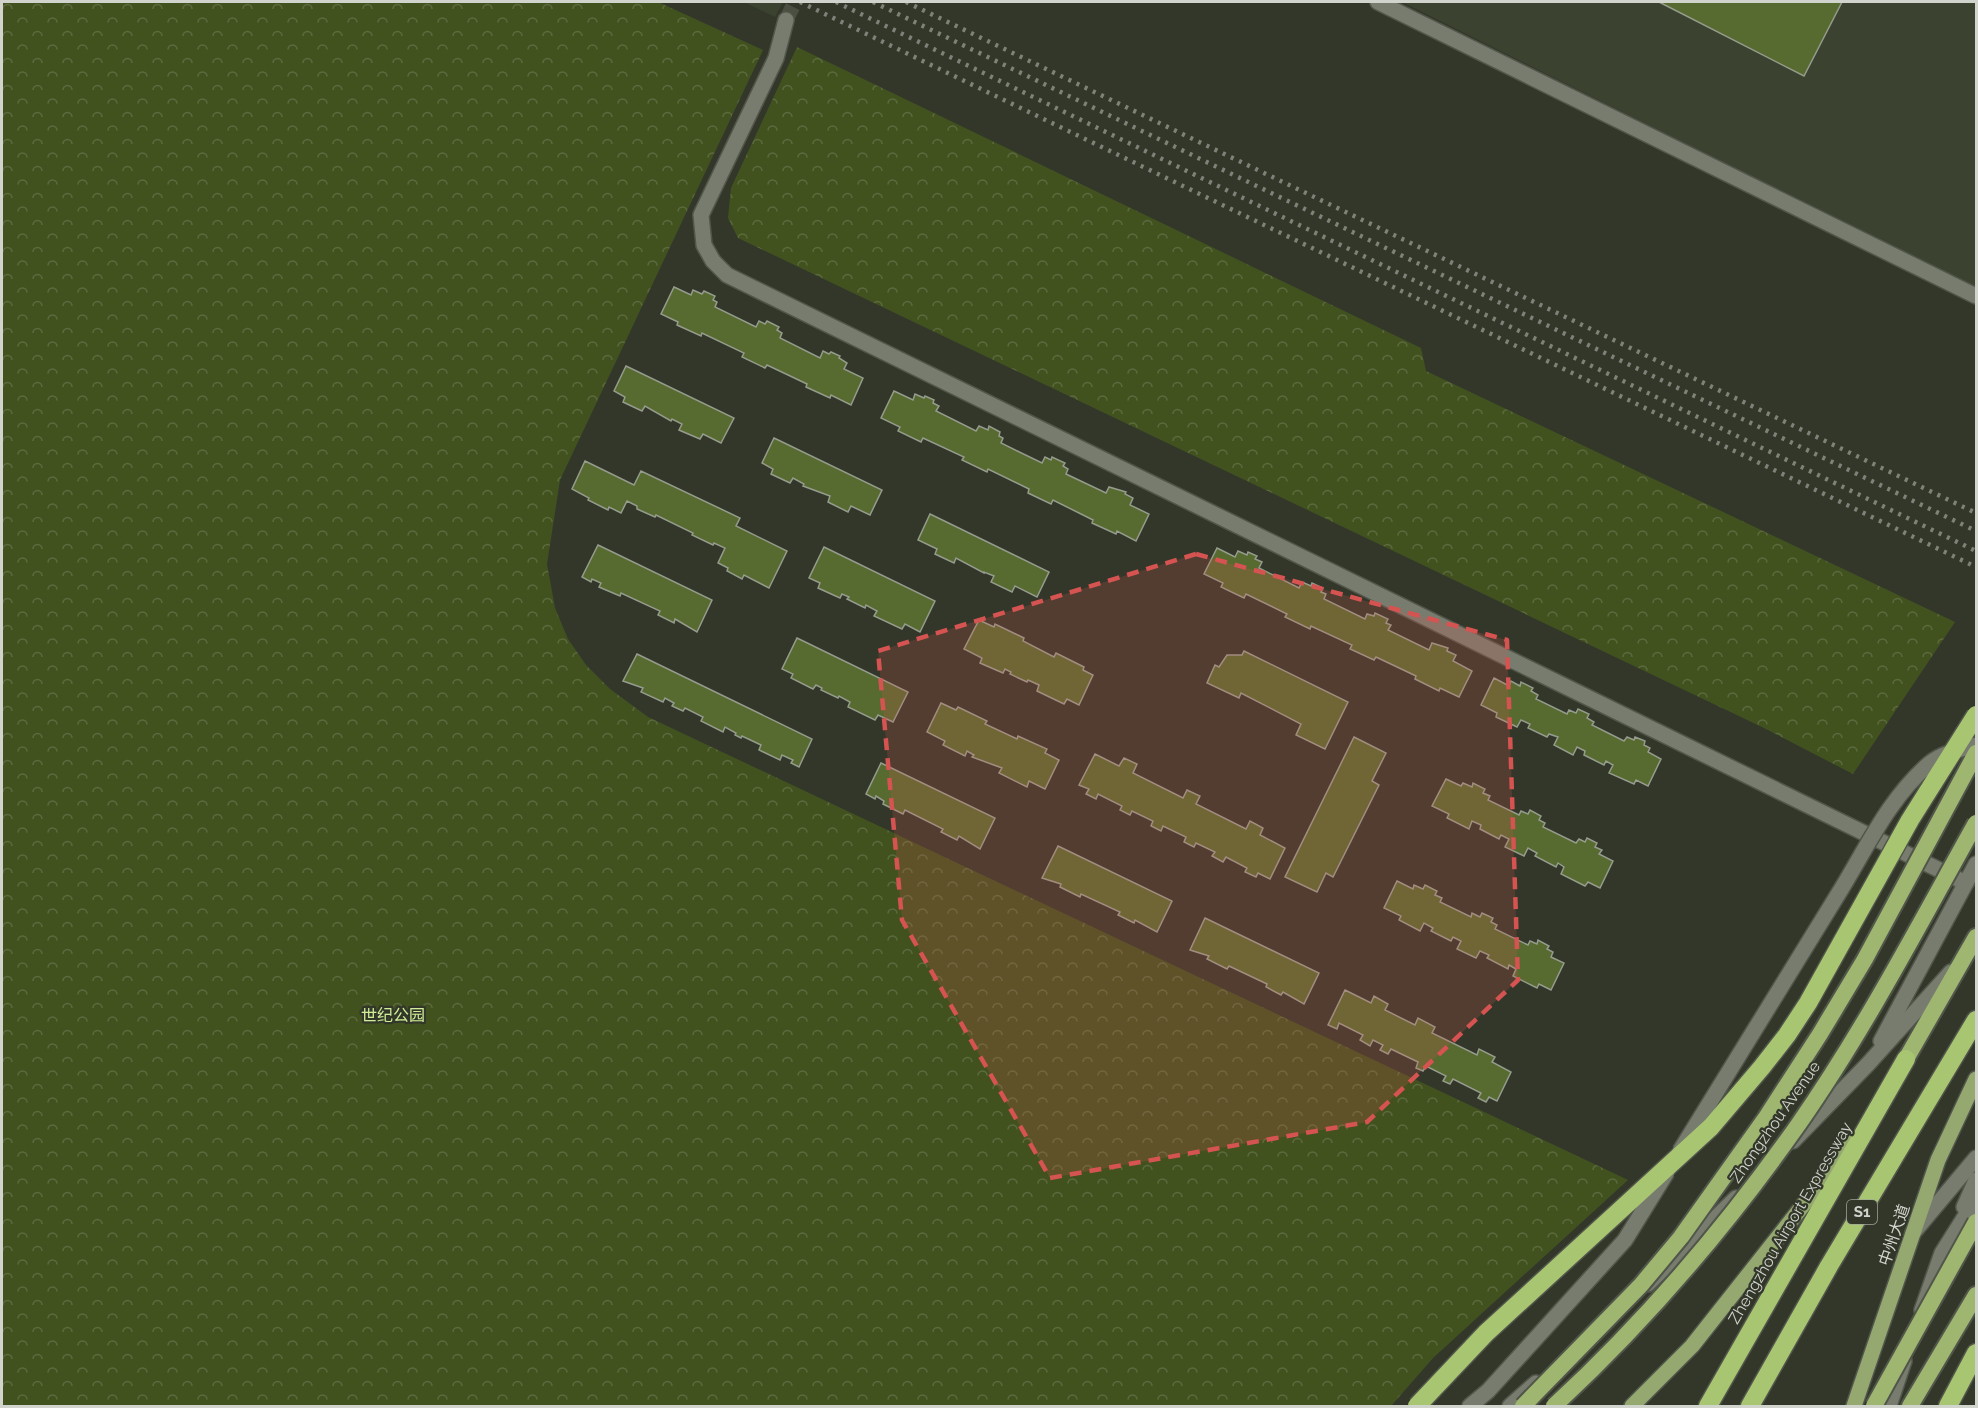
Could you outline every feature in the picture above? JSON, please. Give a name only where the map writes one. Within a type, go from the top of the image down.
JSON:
[{"type":"highway","points":[[1417,1407],[1486,1333],[1711,1127],[1781,1043],[1808,1003],[1910,820],[1977,715]]},
{"type":"highway","points":[[1523,1407],[1641,1285],[1681,1237],[1765,1119],[1865,959],[1977,753]]},
{"type":"highway","name":"Zhongzhou Avenue","points":[[1554,1407],[1665,1295],[1719,1229],[1798,1125],[1853,1040],[1977,823]]},
{"type":"highway","points":[[1906,1059],[1977,937]]},
{"type":"highway","name":"S1","points":[[1750,1407],[1830,1266],[1977,1020]]},
{"type":"highway","name":"Zhengzhou Airport Expressway","points":[[1708,1407],[1906,1059]]},
{"type":"highway","points":[[1874,1407],[1977,1222]]},
{"type":"highway","points":[[1910,1407],[1977,1295]]},
{"type":"highway","points":[[1947,1407],[1977,1353]]},
{"type":"main road","points":[[1632,1407],[1692,1346],[1820,1184],[1906,1059]]},
{"type":"main road","name":"中州大道","points":[[1854,1407],[1938,1160],[1977,1079]]},
{"type":"street","points":[[1378,2],[1977,296]]},
{"type":"street","points":[[786,20],[776,58],[701,215],[704,245],[713,261],[727,275],[1966,883]]},
{"type":"street","points":[[1470,1407],[1496,1382],[1625,1240],[1840,893],[1885,813],[1932,761],[1977,745]]},
{"type":"street","points":[[1868,1064],[1977,864]]},
{"type":"street","points":[[1510,1407],[1665,1270],[1868,1064],[1967,954]]},
{"type":"street","points":[[1913,1233],[1977,1158]]},
{"type":"street","points":[[1889,1407],[1942,1253],[1977,1180]]},
{"type":"street","points":[[1942,1253],[1977,1199]]},
{"type":"highlighted area","points":[[1196,554],[1507,640],[1518,980],[1367,1122],[1050,1178],[902,920],[878,651]]},
{"type":"shaded area","points":[[744,2],[783,2],[775,17]]},
{"type":"shaded area","points":[[1402,2],[1976,2],[1976,288]]},
{"type":"green space","name":"世纪公园","points":[[2,2],[658,2],[763,50],[560,480],[547,564],[555,608],[568,639],[586,665],[610,689],[648,717],[1628,1180],[1433,1358],[1391,1406],[2,1406]]},
{"type":"green space","points":[[797,47],[1421,348],[1426,371],[1955,622],[1853,774],[1764,728],[738,238],[728,218],[731,188]]},
{"type":"building","points":[[1659,2],[1842,2],[1804,76]]},
{"type":"building","points":[[674,287],[691,295],[693,290],[702,294],[704,291],[715,296],[713,300],[717,302],[715,307],[756,327],[759,321],[765,324],[767,321],[779,327],[777,330],[782,333],[780,338],[820,358],[823,351],[840,356],[839,358],[847,363],[844,369],[863,378],[851,405],[831,395],[830,398],[806,387],[807,384],[767,365],[765,368],[742,357],[744,353],[702,333],[701,336],[677,325],[678,322],[661,314]]},
{"type":"building","points":[[626,366],[734,418],[721,443],[703,434],[700,439],[679,430],[682,424],[672,419],[671,421],[645,406],[642,411],[623,402],[625,397],[614,391]]},
{"type":"building","points":[[894,391],[913,400],[915,394],[934,400],[933,403],[939,406],[936,411],[976,431],[979,426],[988,430],[989,426],[1000,432],[999,436],[1003,438],[1001,443],[1042,463],[1045,457],[1051,460],[1052,457],[1065,463],[1063,466],[1068,469],[1066,474],[1106,493],[1109,487],[1126,492],[1125,494],[1133,498],[1130,505],[1149,514],[1136,541],[1117,531],[1116,534],[1092,523],[1093,520],[1053,500],[1051,504],[1028,493],[1029,489],[988,469],[987,472],[962,460],[964,457],[923,438],[921,442],[898,431],[900,427],[881,418]]},
{"type":"building","points":[[774,438],[882,490],[870,515],[851,506],[848,512],[828,502],[830,496],[803,486],[804,484],[793,478],[790,483],[771,474],[773,469],[762,463]]},
{"type":"building","points":[[585,461],[634,485],[641,471],[740,518],[736,526],[787,551],[769,588],[744,575],[742,579],[718,563],[725,548],[692,535],[693,533],[656,515],[655,517],[637,509],[637,506],[627,501],[621,513],[609,507],[608,510],[572,489]]},
{"type":"building","points":[[930,514],[1049,572],[1037,597],[1015,586],[1012,592],[991,582],[994,576],[956,558],[954,563],[935,554],[937,549],[918,540]]},
{"type":"building","points":[[598,545],[712,600],[697,632],[675,619],[674,623],[658,615],[660,611],[621,593],[620,596],[599,587],[601,583],[592,579],[591,582],[582,577]]},
{"type":"building","points":[[824,547],[935,601],[920,632],[905,624],[902,629],[874,616],[877,611],[866,605],[865,608],[842,594],[840,598],[818,588],[820,583],[809,578]]},
{"type":"building","points":[[1217,548],[1235,557],[1238,551],[1257,556],[1255,559],[1262,562],[1259,568],[1299,588],[1302,582],[1323,588],[1321,592],[1326,594],[1324,599],[1365,619],[1367,614],[1374,616],[1375,613],[1388,619],[1386,623],[1391,625],[1388,630],[1429,650],[1432,643],[1448,648],[1447,651],[1456,655],[1453,661],[1472,671],[1459,697],[1440,688],[1439,691],[1415,679],[1416,676],[1376,657],[1374,660],[1350,649],[1352,645],[1285,617],[1287,614],[1246,594],[1244,598],[1221,587],[1223,583],[1204,574]]},
{"type":"building","points":[[979,620],[994,627],[995,624],[1024,638],[1023,641],[1054,657],[1056,653],[1084,667],[1083,670],[1093,675],[1079,705],[1067,699],[1064,704],[1037,691],[1039,685],[1010,674],[1011,672],[1005,669],[1003,673],[980,663],[982,658],[964,649]]},
{"type":"building","points":[[797,638],[908,692],[893,722],[878,715],[875,720],[848,707],[850,702],[839,696],[838,698],[821,690],[822,688],[816,685],[813,689],[791,678],[793,674],[782,669]]},
{"type":"building","points":[[1244,651],[1348,702],[1325,749],[1296,735],[1301,724],[1241,693],[1239,698],[1207,683],[1215,665],[1219,667],[1227,655],[1242,655]]},
{"type":"building","points":[[637,654],[812,739],[799,767],[791,763],[793,760],[782,755],[780,760],[759,750],[761,745],[735,735],[736,733],[725,727],[723,732],[701,721],[703,717],[685,708],[683,711],[672,706],[674,703],[665,698],[663,702],[641,692],[643,688],[623,681]]},
{"type":"building","points":[[1494,678],[1509,686],[1511,681],[1520,686],[1521,682],[1533,688],[1531,691],[1538,695],[1536,699],[1567,714],[1569,710],[1576,713],[1578,709],[1589,714],[1587,718],[1594,722],[1592,725],[1624,741],[1627,737],[1634,740],[1635,737],[1645,741],[1644,745],[1650,748],[1648,752],[1661,759],[1648,786],[1636,780],[1634,784],[1609,773],[1613,765],[1606,761],[1604,765],[1584,755],[1585,751],[1577,747],[1573,755],[1554,745],[1558,737],[1549,734],[1547,737],[1528,728],[1530,724],[1521,720],[1517,727],[1496,717],[1497,713],[1481,705]]},
{"type":"building","points":[[941,703],[956,710],[958,707],[987,721],[985,724],[1017,739],[1018,736],[1047,749],[1045,753],[1059,760],[1045,789],[1029,781],[1027,787],[999,773],[1002,768],[972,757],[974,755],[967,751],[965,756],[943,745],[945,741],[927,732]]},
{"type":"building","points":[[1354,737],[1386,753],[1372,781],[1379,785],[1333,877],[1326,873],[1317,892],[1285,877]]},
{"type":"building","points":[[1095,754],[1119,766],[1124,758],[1137,764],[1133,773],[1183,798],[1187,790],[1200,796],[1196,804],[1246,829],[1250,821],[1263,828],[1260,835],[1285,848],[1270,879],[1258,873],[1256,877],[1245,872],[1247,868],[1226,857],[1223,862],[1212,856],[1215,852],[1196,843],[1194,847],[1184,842],[1186,837],[1163,826],[1161,831],[1151,826],[1153,821],[1132,811],[1130,815],[1120,810],[1122,806],[1098,794],[1096,799],[1086,794],[1089,789],[1079,785]]},
{"type":"building","points":[[881,763],[995,818],[980,849],[959,836],[957,840],[941,832],[943,829],[905,810],[903,814],[883,804],[884,801],[876,796],[875,799],[866,794]]},
{"type":"building","points":[[1446,779],[1461,786],[1463,783],[1472,787],[1473,783],[1485,789],[1483,793],[1490,796],[1488,800],[1519,815],[1521,811],[1528,814],[1530,810],[1541,816],[1539,820],[1545,823],[1543,827],[1576,843],[1579,839],[1585,842],[1587,838],[1597,843],[1595,847],[1602,850],[1599,854],[1613,861],[1600,888],[1588,882],[1585,886],[1561,874],[1564,867],[1558,863],[1556,867],[1535,856],[1537,853],[1528,848],[1524,856],[1505,847],[1509,839],[1501,835],[1499,839],[1480,829],[1481,825],[1472,821],[1469,829],[1447,818],[1449,814],[1432,806]]},
{"type":"building","points":[[1058,846],[1172,901],[1157,932],[1135,920],[1134,923],[1118,915],[1120,912],[1060,887],[1061,884],[1042,878]]},
{"type":"building","points":[[1397,881],[1413,889],[1414,885],[1423,889],[1425,885],[1437,891],[1435,895],[1442,898],[1440,902],[1471,917],[1472,913],[1480,917],[1482,913],[1493,918],[1491,922],[1497,925],[1495,929],[1528,945],[1530,941],[1537,944],[1538,940],[1549,946],[1547,949],[1553,952],[1551,957],[1564,963],[1551,990],[1539,984],[1537,988],[1513,976],[1516,969],[1509,965],[1508,969],[1487,958],[1489,955],[1480,951],[1476,958],[1457,949],[1461,941],[1453,937],[1451,941],[1431,931],[1433,928],[1424,923],[1420,931],[1399,920],[1401,916],[1384,908]]},
{"type":"building","points":[[1205,918],[1319,973],[1304,1004],[1283,992],[1281,995],[1266,987],[1267,984],[1229,966],[1227,969],[1207,959],[1209,956],[1190,950]]},
{"type":"building","points":[[1345,990],[1371,1003],[1374,996],[1388,1004],[1385,1010],[1415,1025],[1418,1018],[1435,1027],[1432,1033],[1477,1055],[1479,1049],[1495,1057],[1492,1062],[1511,1072],[1497,1101],[1489,1097],[1486,1102],[1478,1098],[1481,1093],[1453,1079],[1450,1084],[1443,1081],[1446,1076],[1426,1066],[1423,1071],[1416,1068],[1418,1062],[1391,1049],[1388,1054],[1380,1050],[1383,1045],[1373,1040],[1370,1046],[1360,1040],[1363,1035],[1339,1023],[1337,1029],[1328,1025]]},
{"type":"tunnel","points":[[786,20],[795,2]]},
{"type":"railway","points":[[800,2],[1976,567]]},
{"type":"railway","points":[[836,2],[1976,551]]},
{"type":"railway","points":[[873,2],[1976,531]]},
{"type":"railway","points":[[906,2],[1976,513]]}]
